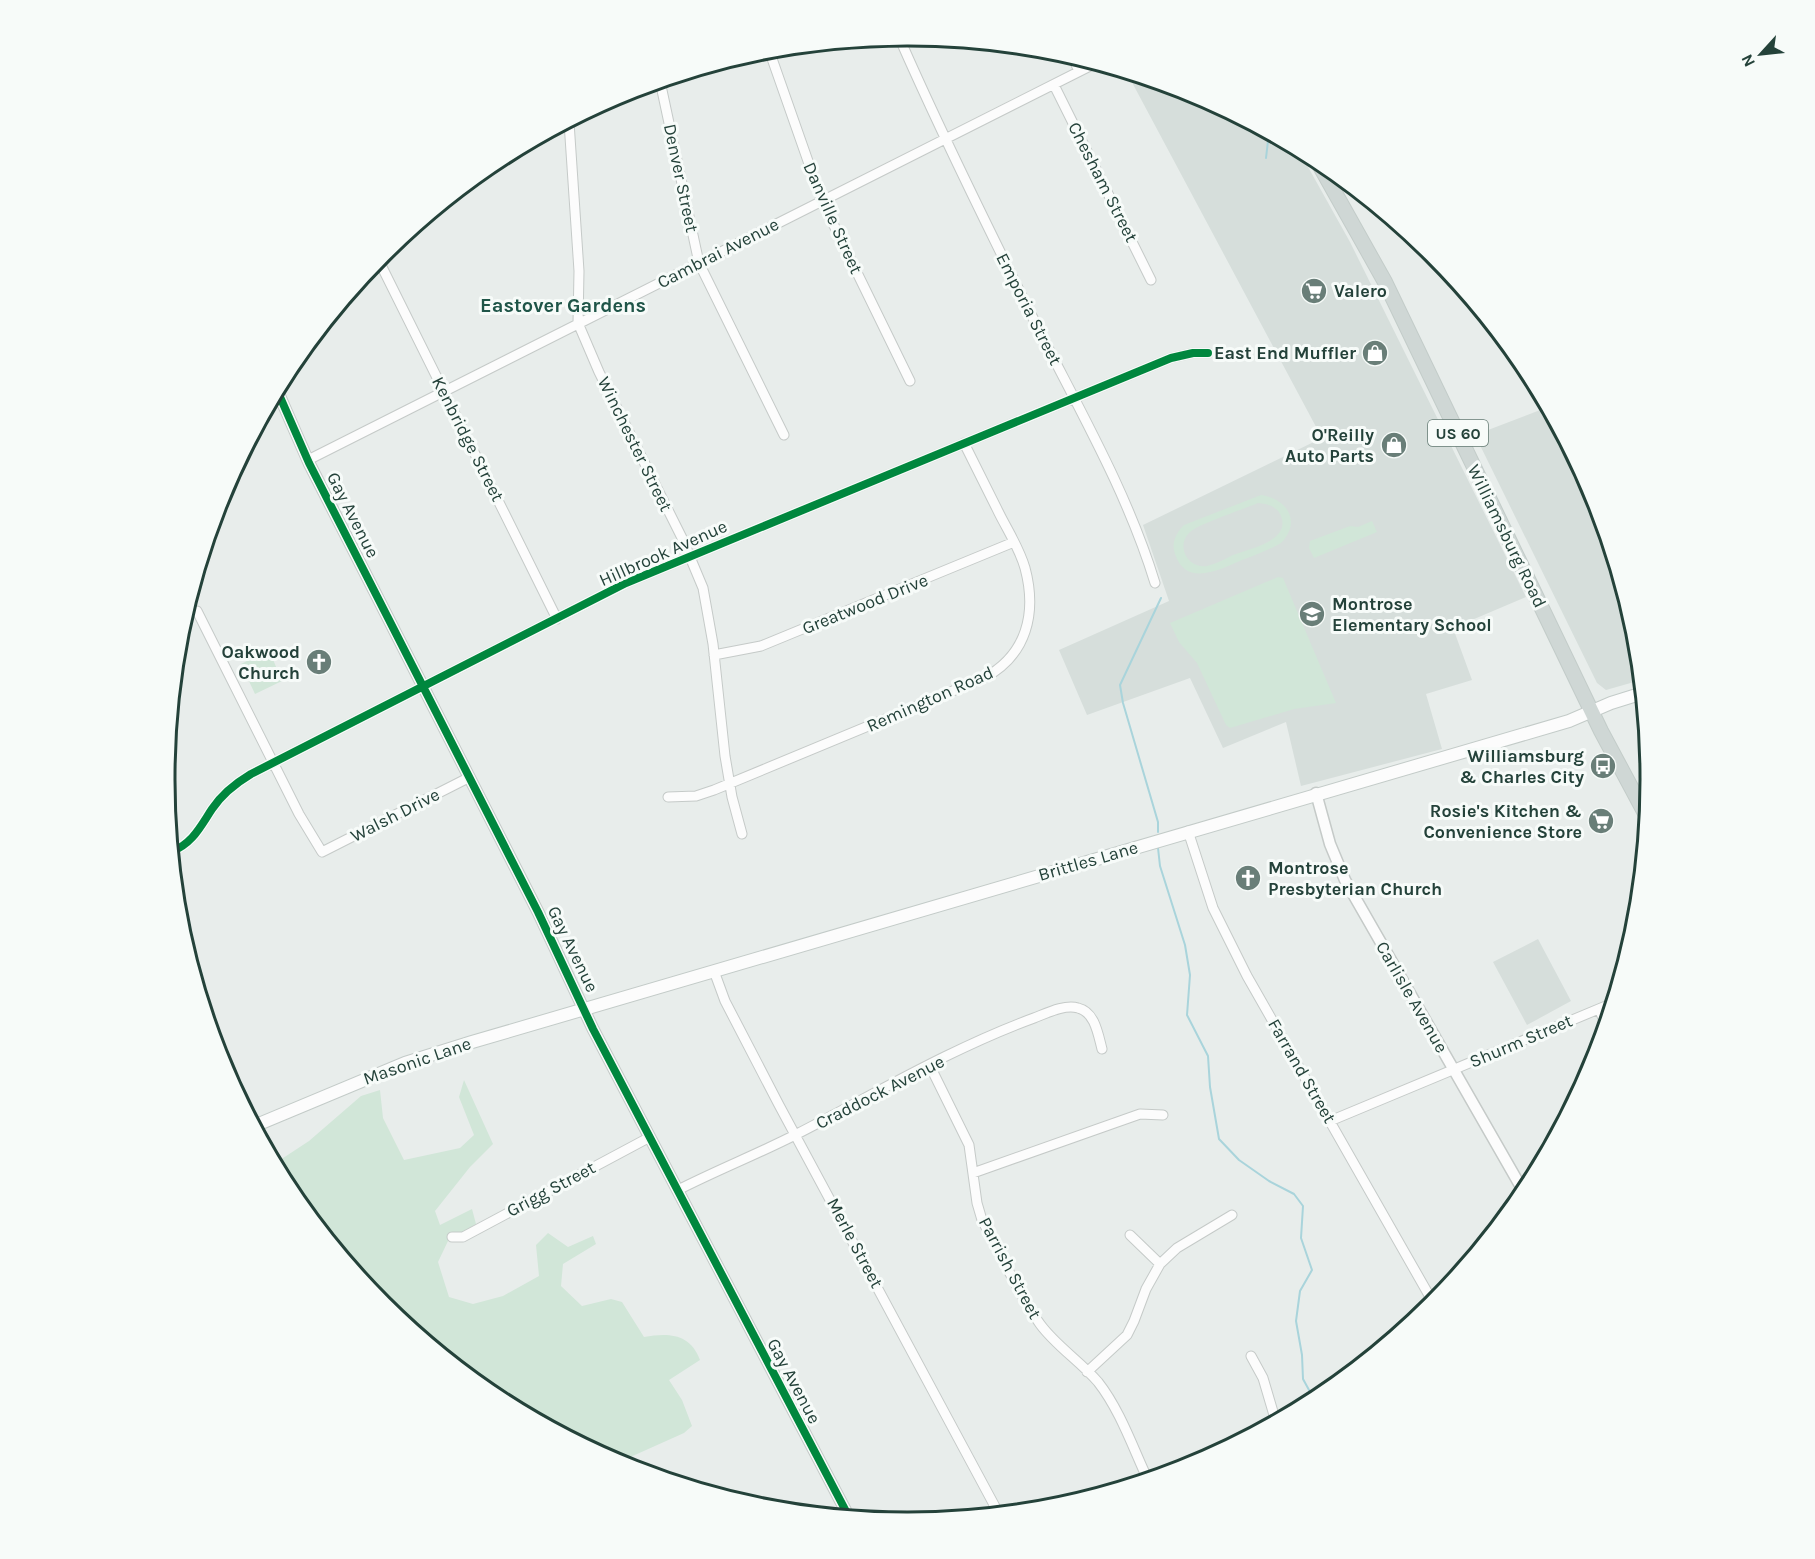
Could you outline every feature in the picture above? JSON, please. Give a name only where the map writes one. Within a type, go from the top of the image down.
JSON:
[{"type":"main road","name":"Williamsburg Road","points":[[1328,180],[1385,282],[1592,712],[1640,803]]},
{"type":"main road","name":"Brittles Lane","points":[[585,1009],[1316,793],[1569,721],[1635,695]]},
{"type":"main road","name":"Masonic Lane","points":[[261,1123],[405,1063],[585,1009]]},
{"type":"street","name":"Emporia Street","points":[[903,46],[945,139],[1125,504],[1155,583]]},
{"type":"street","name":"Danville Street","points":[[772,60],[822,201],[910,381]]},
{"type":"street","points":[[1077,67],[1079,71]]},
{"type":"street","name":"Cambrai Avenue","points":[[308,460],[1085,68]]},
{"type":"street","name":"Chesham Street","points":[[1054,85],[1151,280]]},
{"type":"street","name":"Denver Street","points":[[662,89],[699,263],[784,435]]},
{"type":"street","name":"Winchester Street","points":[[569,129],[579,271],[578,323],[599,372],[690,555],[706,600],[730,783],[742,834]]},
{"type":"street","name":"Kenbridge Street","points":[[382,268],[557,619]]},
{"type":"street","name":"Hillbrook Avenue","points":[[178,848],[190,841],[199,831],[213,808],[230,788],[251,774],[626,583],[1171,358],[1193,353],[1208,353]]},
{"type":"street","name":"Gay Avenue","points":[[281,400],[308,460],[534,902],[650,1137],[845,1509]]},
{"type":"street","name":"Remington Road","points":[[668,797],[696,796],[730,783],[997,671],[1009,661],[1023,638],[1029,614],[1029,587],[1025,567],[964,443]]},
{"type":"street","name":"Greatwood Drive","points":[[714,655],[762,646],[1014,542]]},
{"type":"street","points":[[197,611],[274,762]]},
{"type":"street","name":"Walsh Drive","points":[[274,762],[320,851],[328,850],[470,777]]},
{"type":"street","name":"Carlisle Avenue","points":[[1316,793],[1330,844],[1346,880],[1519,1184]]},
{"type":"street","name":"Farrand Street","points":[[1188,831],[1206,888],[1247,976],[1429,1295]]},
{"type":"street","name":"Merle Street","points":[[714,971],[725,1001],[995,1507]]},
{"type":"street","name":"Craddock Avenue","points":[[678,1190],[797,1134],[861,1099],[993,1035],[1048,1013],[1070,1007],[1085,1010],[1092,1018],[1102,1048]]},
{"type":"street","name":"Shurm Street","points":[[1330,1121],[1605,1007]]},
{"type":"street","points":[[1599,1009],[1602,1016]]},
{"type":"street","name":"Parrish Street","points":[[930,1066],[969,1145],[977,1203],[982,1220],[1031,1311],[1052,1339],[1098,1383],[1122,1423],[1145,1473]]},
{"type":"street","points":[[973,1173],[1140,1114],[1163,1115]]},
{"type":"street","name":"Grigg Street","points":[[452,1237],[463,1237],[650,1137]]},
{"type":"street","points":[[1087,1372],[1127,1335],[1146,1289],[1160,1264],[1176,1248],[1232,1215]]},
{"type":"street","points":[[1130,1235],[1160,1264]]},
{"type":"street","points":[[1251,1356],[1265,1385],[1274,1414]]},
{"type":"shaded area","points":[[1132,82],[1188,102],[1232,122],[1307,165],[1350,242],[1526,597],[1453,628],[1472,680],[1426,694],[1442,749],[1301,786],[1286,722],[1223,748],[1190,678],[1087,715],[1059,650],[1169,601],[1143,525],[1322,438]]},
{"type":"shaded area","points":[[1540,410],[1565,455],[1602,544],[1616,590],[1634,682],[1606,690],[1597,683],[1475,435]]},
{"type":"shaded area","points":[[1538,939],[1571,1001],[1527,1025],[1493,962]]},
{"type":"green space","points":[[1261,495],[1278,501],[1289,512],[1291,519],[1287,535],[1281,543],[1224,568],[1205,573],[1187,571],[1175,554],[1175,538],[1184,525]],"holes":[[[1258,503],[1275,508],[1281,516],[1280,532],[1274,538],[1258,547],[1207,566],[1200,566],[1189,560],[1184,544],[1190,532]]]},
{"type":"green space","points":[[1372,521],[1377,532],[1314,558],[1309,548],[1310,541],[1350,526],[1358,527]]},
{"type":"green space","points":[[1278,577],[1283,578],[1336,703],[1294,709],[1230,728],[1226,725],[1197,663],[1179,642],[1170,623]]},
{"type":"green space","points":[[269,650],[282,681],[255,694],[241,664]]},
{"type":"green space","points":[[464,1080],[493,1144],[470,1167],[435,1211],[440,1225],[472,1209],[476,1224],[448,1241],[438,1262],[449,1297],[473,1304],[503,1296],[539,1276],[536,1245],[548,1233],[568,1247],[593,1236],[596,1244],[563,1264],[561,1286],[582,1306],[611,1299],[622,1302],[644,1337],[670,1335],[684,1340],[696,1351],[700,1360],[669,1380],[682,1400],[692,1426],[684,1433],[629,1458],[583,1437],[500,1389],[424,1331],[389,1298],[326,1226],[281,1159],[309,1141],[361,1096],[380,1090],[383,1118],[404,1160],[460,1148],[474,1135],[459,1097]]},
{"type":"waterway","points":[[1266,158],[1268,142]]},
{"type":"waterway","points":[[1158,832],[1158,822],[1123,703],[1120,685],[1161,598]]},
{"type":"waterway","points":[[1158,848],[1160,866],[1185,945],[1190,975],[1187,1015],[1208,1056],[1210,1087],[1219,1139],[1239,1160],[1269,1181],[1294,1194],[1303,1206],[1301,1238],[1312,1270],[1300,1291],[1296,1321],[1302,1355],[1303,1379],[1310,1392]]},
{"type":"cycle path","points":[[178,848],[200,828],[220,798],[251,774],[626,583],[1171,358],[1193,353],[1208,353]]},
{"type":"cycle path","points":[[281,400],[309,463],[538,912],[593,1029],[845,1509]]},
{"type":"place","name":"Valero","points":[[1314,291]]},
{"type":"place","name":"East End Muffler","points":[[1375,353]]},
{"type":"place","name":"O'Reilly Auto Parts","points":[[1394,445]]},
{"type":"place","name":"Montrose Elementary School","points":[[1312,614]]},
{"type":"place","name":"Oakwood Church","points":[[319,662]]},
{"type":"place","name":"Williamsburg & Charles City","points":[[1603,766]]},
{"type":"place","name":"Rosie's Kitchen & Convenience Store","points":[[1601,821]]},
{"type":"place","name":"Montrose Presbyterian Church","points":[[1248,878]]},
{"type":"district","name":"Eastover Gardens","points":[[563,305]]}]
